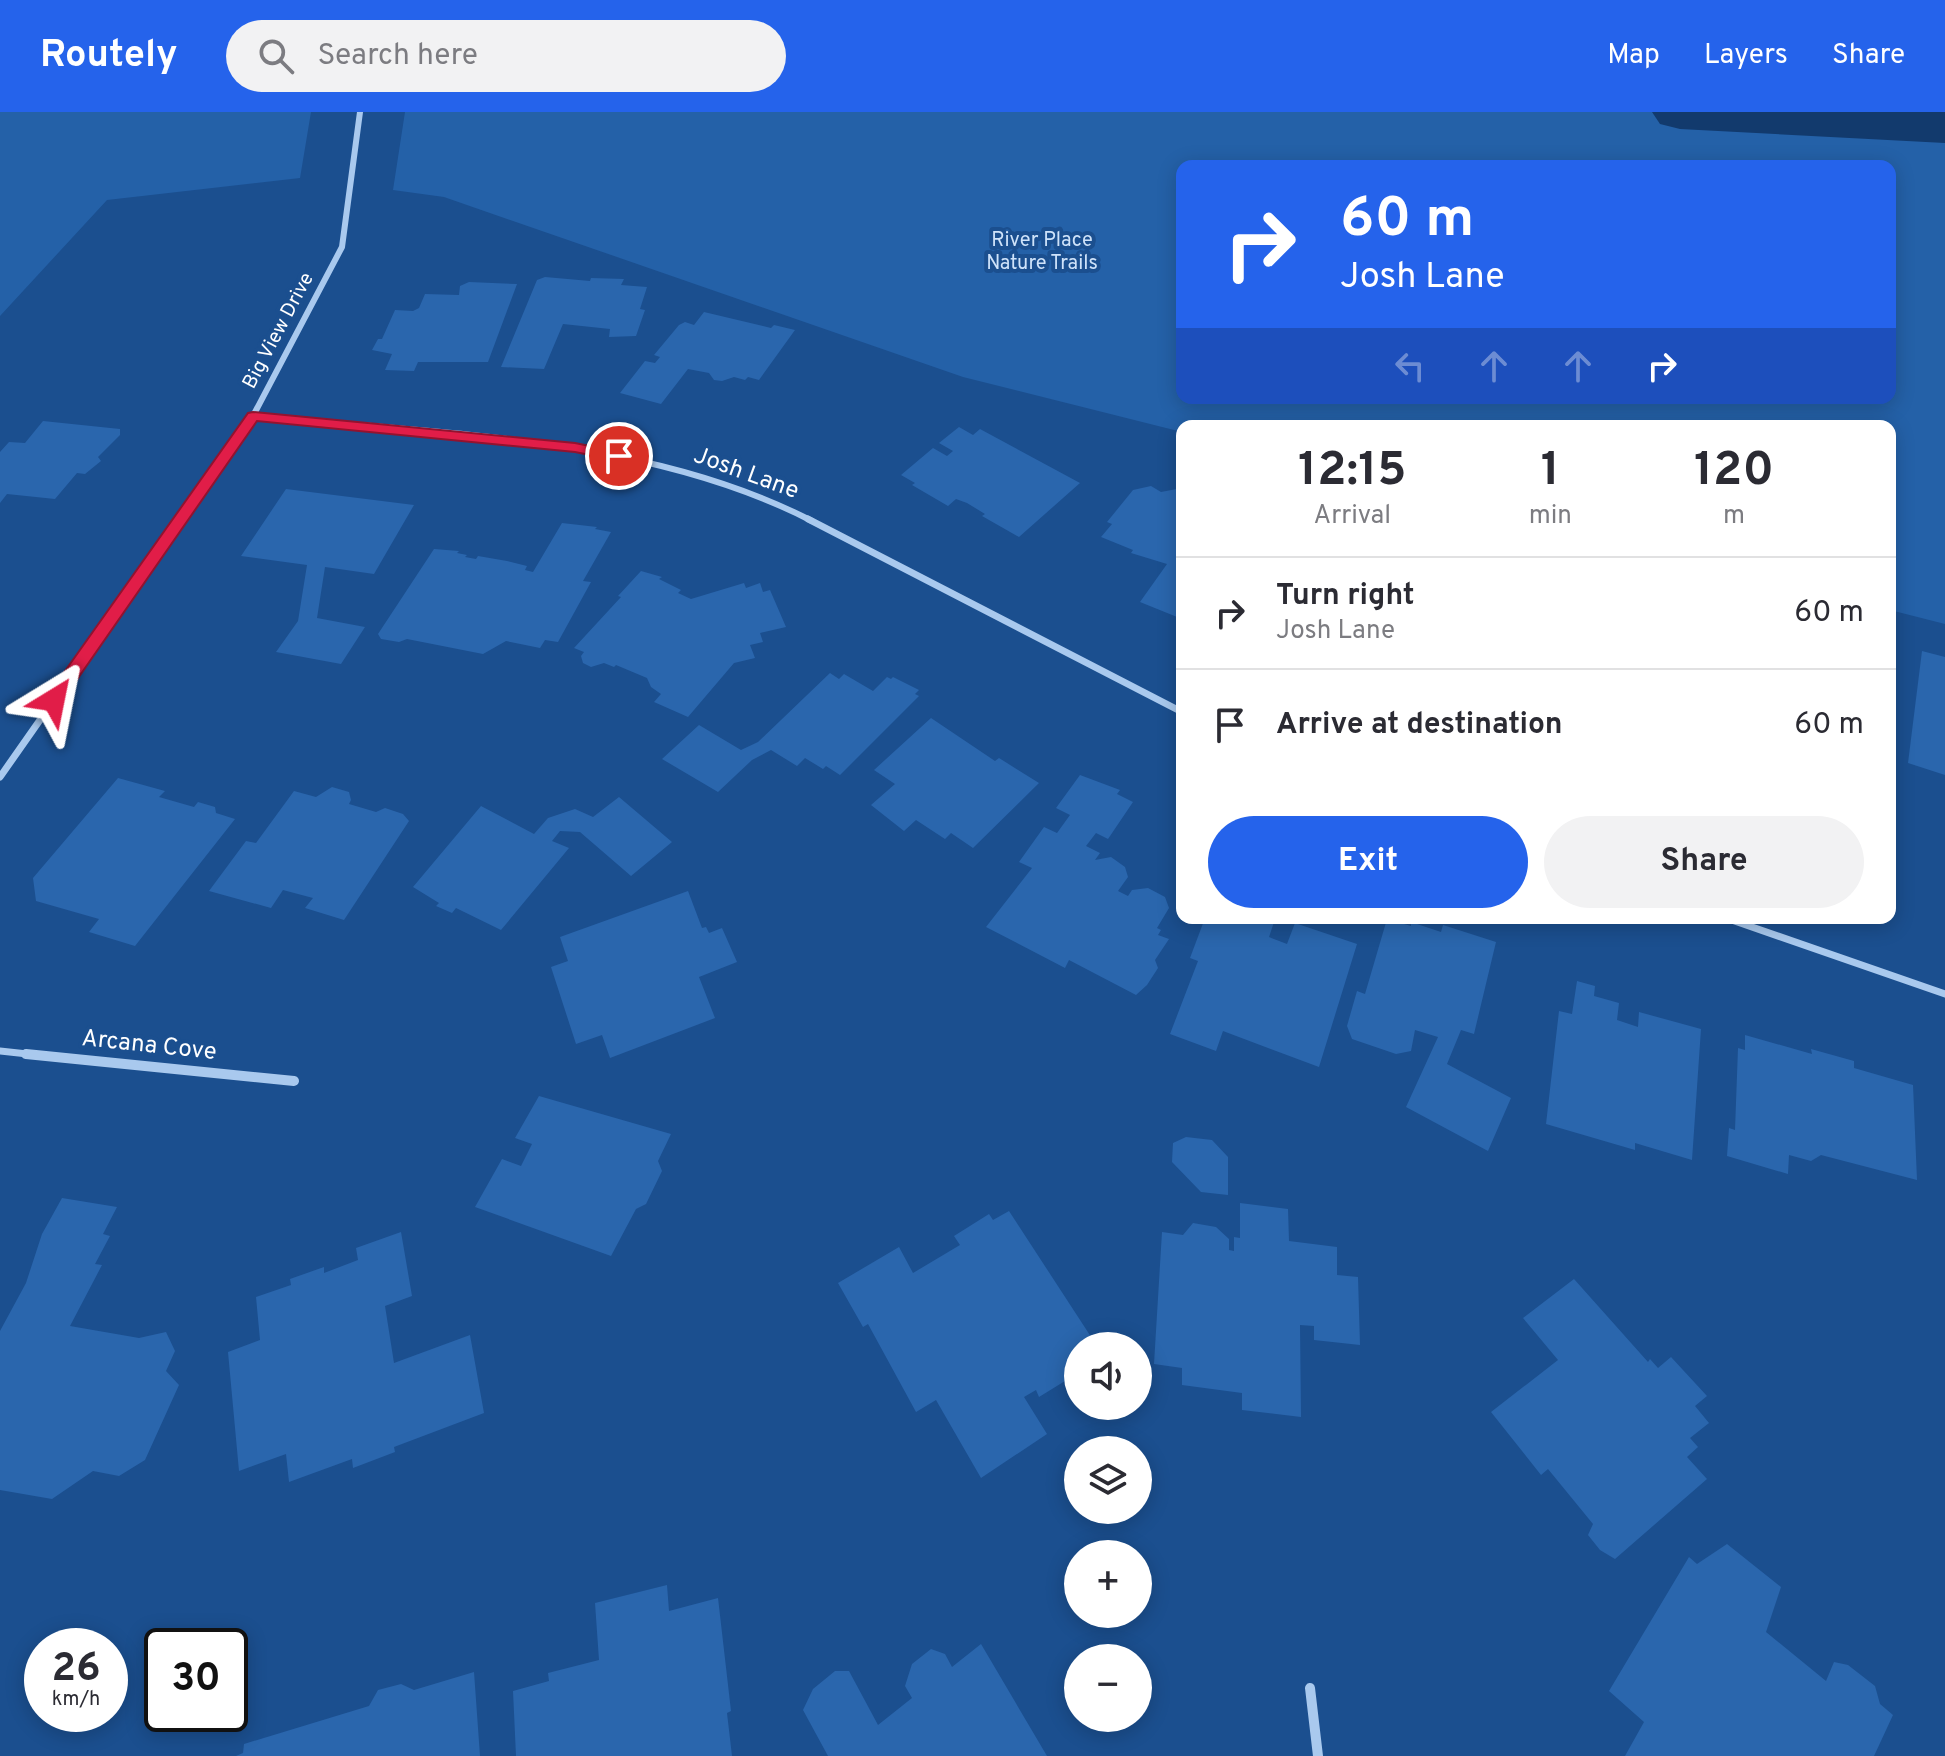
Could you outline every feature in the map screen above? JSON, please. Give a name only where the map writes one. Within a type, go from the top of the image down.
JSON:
[{"type":"street","name":"Big View Drive","points":[[0,777],[253,416],[342,247],[360,112]]},
{"type":"street","name":"Josh Lane","points":[[253,416],[575,447],[641,461],[719,483],[801,515],[1176,709]]},
{"type":"street","points":[[1743,924],[1945,994]]},
{"type":"street","name":"Arcana Cove","points":[[0,1051],[294,1081]]},
{"type":"street","points":[[1310,1688],[1318,1756]]},
{"type":"green space","points":[[0,112],[311,112],[300,178],[107,200],[0,316]]},
{"type":"green space","name":"River Place Nature Trails","points":[[405,112],[1945,112],[1945,624],[1896,612],[1896,420],[1176,420],[1176,430],[963,377],[444,197],[393,190]]},
{"type":"building","points":[[545,277],[590,281],[591,278],[624,279],[621,285],[647,287],[640,309],[645,310],[636,336],[609,337],[610,329],[563,324],[544,369],[501,367],[537,280]]},
{"type":"building","points":[[469,282],[517,284],[488,362],[418,362],[414,371],[385,370],[392,354],[372,350],[378,339],[382,339],[395,310],[413,311],[419,308],[425,294],[459,295],[460,286]]},
{"type":"building","points":[[704,312],[771,328],[774,325],[795,330],[759,380],[734,377],[714,380],[709,373],[688,369],[661,404],[620,393],[645,361],[655,363],[660,357],[654,355],[679,325],[685,322],[694,325]]},
{"type":"building","points":[[43,421],[120,429],[120,435],[98,457],[101,461],[85,474],[77,473],[55,499],[7,494],[0,503],[0,452],[9,442],[25,443]]},
{"type":"building","points":[[959,427],[973,435],[980,429],[1080,483],[1019,537],[982,516],[985,514],[967,503],[956,499],[948,506],[901,475],[933,448],[947,456],[953,451],[939,443]]},
{"type":"building","points":[[1151,486],[1161,492],[1176,489],[1176,617],[1140,602],[1167,564],[1131,553],[1133,550],[1101,537],[1112,524],[1107,522],[1133,490]]},
{"type":"building","points":[[286,489],[414,505],[374,574],[325,567],[317,618],[365,627],[341,664],[276,652],[298,621],[307,565],[241,556]]},
{"type":"building","points":[[562,523],[611,532],[583,581],[591,582],[558,642],[545,640],[540,648],[506,641],[483,654],[407,639],[399,642],[381,639],[378,634],[434,549],[459,551],[457,553],[467,555],[465,557],[476,559],[478,556],[507,561],[527,566],[525,570],[533,572]]},
{"type":"building","points":[[641,571],[662,577],[659,579],[691,599],[744,583],[746,588],[760,583],[763,592],[770,590],[786,627],[760,633],[763,642],[750,645],[755,658],[734,663],[688,717],[654,702],[661,694],[651,687],[647,678],[616,665],[604,663],[591,667],[583,663],[581,656],[584,652],[574,648]]},
{"type":"building","points":[[1922,651],[1945,657],[1945,775],[1908,763]]},
{"type":"building","points":[[830,673],[839,679],[844,674],[873,691],[887,677],[919,690],[915,694],[919,696],[840,775],[805,758],[797,766],[771,750],[752,760],[718,792],[662,759],[699,725],[741,750],[758,742]]},
{"type":"building","points":[[931,718],[995,761],[999,758],[1039,783],[973,848],[951,833],[945,839],[916,820],[904,831],[871,805],[895,784],[874,770]]},
{"type":"building","points":[[1080,775],[1120,790],[1117,794],[1133,802],[1108,839],[1096,833],[1086,846],[1100,853],[1095,860],[1111,857],[1125,867],[1128,877],[1118,891],[1128,896],[1132,890],[1148,888],[1165,897],[1169,908],[1157,928],[1161,930],[1158,935],[1169,939],[1155,960],[1158,968],[1136,995],[1069,960],[1065,968],[986,927],[1032,868],[1019,862],[1044,827],[1057,833],[1070,815],[1056,808]]},
{"type":"building","points":[[118,778],[165,791],[159,797],[194,807],[198,802],[215,807],[216,813],[235,819],[135,946],[89,932],[99,919],[36,901],[33,878]]},
{"type":"building","points":[[332,787],[349,792],[349,804],[376,812],[385,808],[403,814],[409,821],[344,920],[305,908],[313,898],[283,890],[271,908],[209,891],[246,841],[256,843],[294,791],[316,797]]},
{"type":"building","points":[[619,797],[672,842],[631,876],[580,832],[560,831],[552,841],[569,848],[501,930],[456,908],[452,913],[436,906],[439,903],[413,887],[481,806],[534,834],[548,818],[575,809],[593,817]]},
{"type":"building","points":[[688,891],[702,928],[706,927],[709,933],[722,928],[737,962],[699,977],[715,1018],[610,1058],[602,1035],[576,1044],[551,967],[568,961],[560,937]]},
{"type":"building","points":[[1203,924],[1273,924],[1269,937],[1287,944],[1295,924],[1298,924],[1357,944],[1319,1067],[1223,1031],[1216,1051],[1170,1034],[1198,961],[1190,958]]},
{"type":"building","points":[[1386,924],[1417,924],[1441,932],[1443,925],[1496,942],[1474,1034],[1461,1030],[1447,1064],[1511,1098],[1488,1151],[1406,1107],[1438,1037],[1415,1030],[1411,1051],[1396,1054],[1352,1039],[1347,1026],[1357,991],[1365,994]]},
{"type":"building","points":[[1577,981],[1595,986],[1594,996],[1619,1003],[1617,1020],[1638,1027],[1639,1012],[1701,1029],[1692,1160],[1635,1143],[1635,1150],[1546,1124],[1559,1011],[1572,1014]]},
{"type":"building","points":[[1745,1035],[1812,1054],[1811,1049],[1854,1061],[1854,1068],[1913,1085],[1917,1180],[1821,1155],[1811,1161],[1789,1155],[1788,1174],[1727,1156],[1729,1128],[1735,1130],[1738,1048],[1745,1050]]},
{"type":"building","points":[[539,1096],[671,1134],[658,1161],[662,1171],[646,1204],[636,1209],[611,1256],[475,1207],[502,1159],[521,1166],[532,1144],[515,1138]]},
{"type":"building","points":[[1186,1137],[1212,1140],[1228,1157],[1228,1195],[1201,1192],[1172,1162],[1173,1143]]},
{"type":"building","points":[[62,1198],[117,1207],[103,1234],[110,1236],[95,1264],[102,1265],[70,1326],[139,1338],[166,1332],[175,1351],[166,1371],[179,1385],[145,1460],[119,1476],[93,1471],[52,1499],[0,1490],[0,1331],[26,1283],[42,1234]]},
{"type":"building","points":[[1240,1203],[1288,1209],[1289,1241],[1337,1247],[1337,1275],[1358,1277],[1360,1345],[1314,1340],[1314,1326],[1300,1325],[1301,1417],[1242,1410],[1242,1393],[1182,1385],[1182,1368],[1154,1364],[1162,1232],[1183,1235],[1193,1223],[1216,1227],[1229,1239],[1229,1250],[1234,1251],[1234,1237],[1240,1238]]},
{"type":"building","points":[[1009,1211],[1088,1332],[1064,1332],[1064,1382],[1039,1397],[1036,1390],[1024,1397],[1047,1434],[981,1478],[936,1400],[916,1412],[868,1324],[863,1327],[838,1283],[899,1247],[913,1273],[960,1245],[954,1236],[989,1214],[993,1220]]},
{"type":"building","points":[[401,1232],[412,1296],[385,1306],[394,1363],[470,1335],[484,1413],[394,1447],[395,1452],[353,1468],[352,1459],[289,1482],[286,1454],[239,1471],[228,1352],[260,1340],[256,1297],[291,1285],[290,1279],[324,1267],[324,1273],[358,1260],[356,1248]]},
{"type":"building","points":[[1574,1279],[1648,1362],[1650,1359],[1658,1368],[1671,1357],[1707,1396],[1695,1406],[1709,1423],[1690,1438],[1698,1447],[1687,1457],[1707,1479],[1615,1559],[1600,1550],[1588,1535],[1593,1524],[1548,1469],[1541,1475],[1491,1412],[1558,1360],[1523,1318]]},
{"type":"building","points":[[1727,1544],[1781,1587],[1766,1632],[1826,1681],[1834,1662],[1848,1665],[1875,1686],[1880,1704],[1893,1715],[1874,1756],[1625,1756],[1644,1722],[1609,1691],[1689,1557],[1697,1564]]},
{"type":"building","points":[[667,1585],[669,1611],[718,1598],[731,1711],[727,1713],[732,1756],[516,1756],[513,1691],[549,1681],[548,1673],[599,1660],[595,1603]]},
{"type":"building","points":[[981,1644],[1047,1756],[828,1756],[803,1710],[813,1689],[835,1671],[849,1671],[878,1725],[912,1698],[905,1686],[912,1664],[931,1649],[945,1654],[952,1667]]},
{"type":"building","points":[[474,1672],[480,1756],[236,1756],[243,1753],[244,1744],[369,1706],[378,1690],[401,1684],[414,1690]]},
{"type":"waterway","points":[[1680,112],[1945,126]]},
{"type":"route","points":[[54,700],[253,416],[575,447],[619,456]]}]
